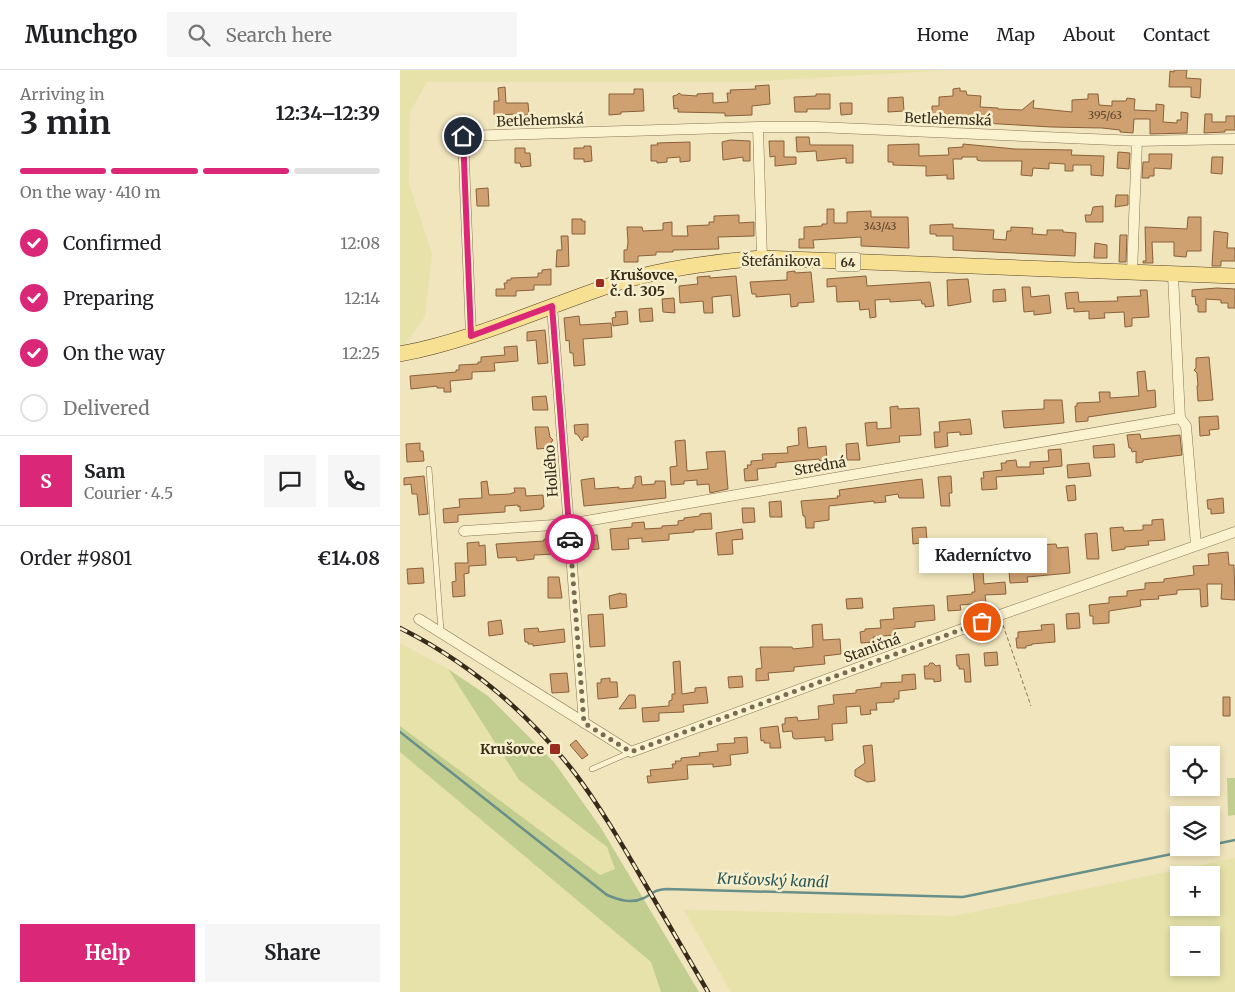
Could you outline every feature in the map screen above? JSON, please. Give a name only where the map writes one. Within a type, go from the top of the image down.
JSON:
[{"type":"main road","name":"Štefánikova","points":[[400,354],[447,344],[618,283],[653,274],[714,263],[762,258],[1235,276]]},
{"type":"street","points":[[758,127],[762,258]]},
{"type":"street","name":"Betlehemská","points":[[471,336],[463,136],[817,127],[1137,141],[1235,139]]},
{"type":"street","points":[[1132,273],[1137,141]]},
{"type":"street","points":[[1173,274],[1180,418],[1186,426],[1196,545]]},
{"type":"street","name":"Hollého","points":[[552,306],[584,723]]},
{"type":"street","name":"Stredná","points":[[464,530],[569,524],[1180,418]]},
{"type":"street","name":"Staničná","points":[[631,752],[1000,615],[1235,532]]},
{"type":"street","points":[[420,618],[631,752]]},
{"type":"lane","points":[[429,469],[441,631]]},
{"type":"lane","points":[[592,769],[631,752]]},
{"type":"path","points":[[1000,615],[1031,706]]},
{"type":"shaded area","points":[[400,70],[949,70],[747,82],[427,82],[410,112],[409,184],[432,254],[425,316],[402,350],[400,350]]},
{"type":"shaded area","points":[[400,643],[448,669],[519,780],[607,847],[615,869],[600,875],[400,726]]},
{"type":"shaded area","points":[[400,750],[651,962],[661,992],[400,992]]},
{"type":"shaded area","points":[[1235,858],[1235,992],[731,992],[684,910],[954,916],[1170,871],[1170,916],[1220,916],[1220,866],[1196,866]]},
{"type":"green space","points":[[448,669],[488,696],[554,762],[601,828],[699,992],[661,992],[651,962],[400,752],[400,726],[600,875],[615,869],[607,847],[519,780]]},
{"type":"green space","points":[[1227,778],[1235,778],[1235,815],[1228,816]]},
{"type":"building","points":[[1174,70],[1187,70],[1186,78],[1201,79],[1200,98],[1191,97],[1191,87],[1169,87],[1170,71],[1174,72]]},
{"type":"building","points":[[769,85],[770,104],[752,106],[752,115],[725,116],[725,113],[678,112],[678,108],[674,109],[673,96],[679,93],[697,96],[697,94],[713,93],[713,103],[728,102],[727,93],[731,93],[730,90],[756,89],[755,86]]},
{"type":"building","points":[[505,87],[506,103],[528,103],[529,115],[525,115],[523,118],[519,114],[494,115],[494,101],[499,101],[498,88]]},
{"type":"building","points":[[960,88],[960,91],[966,91],[967,95],[981,96],[980,107],[998,109],[1022,110],[1034,100],[1033,108],[1072,112],[1072,100],[1088,99],[1088,94],[1098,94],[1099,105],[1112,106],[1112,101],[1126,101],[1127,98],[1135,99],[1134,110],[1156,111],[1156,104],[1164,105],[1163,122],[1177,123],[1177,120],[1181,120],[1181,112],[1188,113],[1187,133],[1150,134],[1150,119],[1134,119],[1133,133],[1102,128],[932,122],[932,106],[939,106],[939,97],[953,96],[953,89]]},
{"type":"building","points":[[634,89],[643,89],[644,111],[621,112],[621,114],[609,115],[609,94],[634,94]]},
{"type":"building","points":[[816,94],[830,94],[830,109],[807,109],[807,112],[795,112],[794,97],[816,96]]},
{"type":"building","points":[[903,97],[904,111],[888,112],[888,98]]},
{"type":"building","points":[[840,103],[852,103],[852,114],[841,115]]},
{"type":"building","points":[[1205,114],[1212,114],[1212,122],[1226,122],[1226,116],[1235,116],[1235,130],[1204,133]]},
{"type":"building","points":[[796,137],[809,137],[810,145],[853,145],[853,163],[846,163],[846,158],[817,161],[816,151],[797,152]]},
{"type":"building","points":[[730,140],[750,141],[750,161],[743,161],[743,157],[723,160],[722,142]]},
{"type":"building","points":[[769,141],[784,141],[784,157],[796,157],[796,164],[775,166],[775,156],[770,157]]},
{"type":"building","points":[[690,142],[690,161],[680,162],[680,157],[667,158],[667,162],[657,163],[657,161],[651,161],[651,145],[658,145],[657,143]]},
{"type":"building","points":[[919,144],[919,156],[949,155],[948,148],[963,147],[963,144],[1015,149],[1072,150],[1071,155],[1104,156],[1103,176],[1091,175],[1091,165],[1073,165],[1073,171],[1065,171],[1065,164],[1049,163],[1049,169],[1033,168],[1032,176],[1021,175],[1022,161],[981,161],[977,160],[977,157],[962,157],[962,159],[953,159],[954,179],[947,179],[947,175],[926,176],[926,166],[893,165],[893,162],[888,162],[888,145]]},
{"type":"building","points":[[584,146],[591,146],[592,161],[584,162],[584,159],[574,159],[574,148],[584,148]]},
{"type":"building","points":[[515,148],[525,148],[525,153],[530,153],[531,166],[521,167],[520,163],[515,163]]},
{"type":"building","points":[[1118,152],[1130,153],[1129,169],[1117,168]]},
{"type":"building","points":[[1149,154],[1172,154],[1171,169],[1154,168],[1154,176],[1142,178],[1143,162],[1149,162]]},
{"type":"building","points":[[1212,157],[1223,157],[1222,174],[1211,173]]},
{"type":"building","points":[[488,188],[489,206],[477,206],[476,189]]},
{"type":"building","points":[[1116,195],[1128,195],[1128,205],[1115,207]]},
{"type":"building","points":[[1103,206],[1103,222],[1086,222],[1085,215],[1091,215],[1093,207]]},
{"type":"building","points":[[827,209],[834,209],[834,223],[847,223],[847,212],[871,211],[871,217],[908,217],[909,248],[861,246],[861,237],[813,240],[814,248],[799,248],[799,239],[804,239],[804,227],[827,224]]},
{"type":"building","points":[[739,215],[739,223],[754,222],[754,236],[718,237],[719,249],[656,252],[656,255],[638,256],[638,262],[624,262],[624,250],[627,250],[628,242],[627,227],[642,227],[643,231],[663,230],[663,223],[672,222],[672,236],[688,236],[687,226],[709,225],[709,222],[714,222],[714,216]]},
{"type":"building","points":[[1188,217],[1201,217],[1201,251],[1187,251],[1186,257],[1174,256],[1174,242],[1152,242],[1153,263],[1143,263],[1143,261],[1146,261],[1145,227],[1187,229]]},
{"type":"building","points":[[572,219],[582,219],[582,221],[585,221],[585,234],[572,234]]},
{"type":"building","points":[[953,224],[953,228],[994,230],[993,239],[1006,240],[1007,231],[1011,231],[1011,227],[1033,228],[1032,234],[1047,235],[1047,230],[1063,230],[1063,232],[1076,233],[1075,256],[953,250],[953,236],[930,234],[930,225]]},
{"type":"building","points":[[1214,231],[1228,233],[1227,248],[1235,248],[1235,261],[1221,261],[1221,266],[1212,266]]},
{"type":"building","points":[[1120,235],[1127,235],[1126,262],[1119,262]]},
{"type":"building","points":[[561,236],[568,236],[569,266],[556,267],[557,250],[562,250]]},
{"type":"building","points":[[1095,243],[1107,245],[1107,258],[1094,258]]},
{"type":"building","points":[[551,269],[551,285],[534,285],[534,290],[516,291],[516,296],[496,296],[496,289],[505,289],[504,283],[507,283],[507,280],[511,280],[511,278],[538,277],[538,273],[542,273],[542,270]]},
{"type":"building","points":[[795,271],[795,273],[811,272],[814,302],[798,303],[798,306],[791,307],[790,294],[756,297],[756,294],[752,294],[750,282],[787,280],[787,272]]},
{"type":"building","points":[[710,276],[710,278],[736,276],[740,316],[733,317],[731,295],[712,297],[713,313],[704,313],[703,301],[680,303],[679,286],[698,284],[697,277]]},
{"type":"building","points":[[866,276],[867,286],[930,282],[934,306],[925,307],[921,300],[890,302],[890,299],[875,300],[876,317],[870,318],[869,309],[860,310],[859,301],[837,302],[836,286],[827,287],[827,279]]},
{"type":"building","points":[[968,279],[971,302],[948,306],[947,280]]},
{"type":"building","points":[[1022,287],[1030,287],[1031,297],[1049,295],[1051,313],[1034,315],[1034,311],[1024,312]]},
{"type":"building","points":[[1005,289],[1006,301],[993,302],[993,290]]},
{"type":"building","points":[[1235,289],[1235,308],[1228,308],[1228,303],[1221,303],[1221,300],[1206,299],[1206,312],[1198,312],[1195,296],[1192,297],[1192,290]]},
{"type":"building","points":[[1140,290],[1147,290],[1149,317],[1132,318],[1132,326],[1125,327],[1124,312],[1104,313],[1105,318],[1089,319],[1089,311],[1074,312],[1074,308],[1067,309],[1065,293],[1078,292],[1079,302],[1118,301],[1117,297],[1141,296]]},
{"type":"building","points":[[674,298],[675,313],[663,312],[662,299]]},
{"type":"building","points":[[652,308],[653,321],[640,322],[639,309]]},
{"type":"building","points":[[627,311],[628,324],[613,326],[612,318],[616,317],[615,312]]},
{"type":"building","points":[[579,316],[580,325],[611,323],[612,337],[583,339],[585,365],[574,366],[569,340],[566,341],[564,318]]},
{"type":"building","points":[[545,330],[548,363],[538,364],[536,340],[527,341],[527,332]]},
{"type":"building","points":[[517,346],[518,361],[494,363],[495,371],[472,372],[472,379],[450,381],[451,392],[444,392],[444,388],[437,388],[437,386],[411,389],[410,376],[456,372],[456,370],[459,370],[459,365],[478,364],[478,362],[481,362],[481,357],[505,355],[504,347]]},
{"type":"building","points":[[1209,357],[1213,400],[1198,401],[1197,373],[1194,370],[1196,368],[1196,358]]},
{"type":"building","points":[[1145,371],[1147,391],[1155,390],[1156,407],[1088,417],[1088,421],[1076,422],[1075,406],[1077,406],[1077,403],[1100,402],[1099,392],[1110,392],[1110,398],[1139,396],[1137,372]]},
{"type":"building","points":[[546,396],[548,410],[533,410],[532,397]]},
{"type":"building","points":[[1044,400],[1062,400],[1064,423],[1004,428],[1002,411],[1044,409]]},
{"type":"building","points":[[898,406],[898,409],[919,408],[921,435],[899,436],[900,442],[867,446],[865,423],[877,422],[877,429],[891,428],[890,407]]},
{"type":"building","points":[[1218,416],[1219,429],[1209,430],[1210,435],[1200,436],[1199,417]]},
{"type":"building","points":[[970,419],[972,434],[960,435],[960,432],[947,433],[948,446],[935,448],[934,432],[940,432],[939,422]]},
{"type":"building","points":[[588,424],[588,437],[584,437],[582,441],[575,434],[574,425]]},
{"type":"building","points":[[535,427],[548,427],[550,437],[553,440],[550,448],[537,449]]},
{"type":"building","points":[[806,427],[808,448],[826,446],[827,461],[820,461],[819,459],[776,463],[776,467],[757,469],[758,480],[745,481],[744,469],[748,468],[747,465],[751,465],[751,461],[763,460],[762,454],[788,453],[787,447],[799,445],[798,428]]},
{"type":"building","points":[[1140,434],[1141,439],[1180,435],[1182,455],[1143,460],[1143,462],[1136,463],[1136,451],[1132,452],[1131,448],[1129,448],[1127,435]]},
{"type":"building","points":[[685,440],[687,471],[708,469],[706,452],[725,451],[728,489],[710,493],[709,484],[697,485],[697,480],[671,485],[670,467],[677,466],[675,441]]},
{"type":"building","points":[[420,443],[420,451],[423,451],[424,461],[407,462],[406,444]]},
{"type":"building","points":[[858,443],[860,460],[847,460],[846,444]]},
{"type":"building","points":[[1114,444],[1115,457],[1094,458],[1093,446]]},
{"type":"building","points":[[1061,449],[1062,466],[1043,468],[1044,474],[996,477],[997,489],[982,490],[981,478],[984,478],[983,472],[1002,470],[1001,463],[1006,463],[1006,461],[1016,460],[1017,467],[1030,467],[1030,462],[1049,461],[1048,450]]},
{"type":"building","points":[[1089,463],[1091,476],[1068,478],[1067,465]]},
{"type":"building","points":[[424,476],[428,514],[419,515],[417,494],[412,494],[411,484],[404,485],[404,478]]},
{"type":"building","points":[[641,476],[642,485],[655,484],[655,481],[665,481],[666,498],[584,506],[581,480],[594,478],[595,489],[619,487],[619,489],[633,488],[635,477]]},
{"type":"building","points":[[951,476],[952,493],[949,493],[950,506],[941,506],[938,477]]},
{"type":"building","points":[[922,479],[924,498],[899,498],[898,494],[885,496],[886,502],[874,503],[874,501],[829,506],[829,520],[814,522],[814,528],[806,528],[801,501],[838,498],[837,496],[840,496],[839,490]]},
{"type":"building","points":[[487,481],[489,495],[510,494],[515,492],[514,488],[525,488],[526,496],[543,495],[544,507],[542,509],[520,511],[520,506],[518,507],[518,505],[505,506],[505,512],[458,515],[458,522],[444,523],[443,509],[460,507],[459,499],[482,498],[481,482]]},
{"type":"building","points":[[1075,485],[1076,500],[1068,501],[1066,486]]},
{"type":"building","points":[[1223,498],[1224,513],[1211,514],[1211,509],[1208,509],[1207,500]]},
{"type":"building","points":[[781,501],[782,517],[770,517],[769,502]]},
{"type":"building","points":[[742,508],[754,508],[755,522],[743,523]]},
{"type":"building","points":[[711,513],[712,529],[669,534],[669,540],[642,542],[642,538],[628,539],[629,549],[612,550],[610,529],[632,527],[632,523],[644,522],[645,529],[662,528],[662,526],[678,525],[678,521],[684,520],[684,518]]},
{"type":"building","points":[[1163,519],[1165,540],[1148,541],[1149,545],[1125,547],[1125,549],[1112,551],[1110,528],[1123,527],[1124,531],[1143,530],[1143,525],[1152,525],[1152,520]]},
{"type":"building","points":[[926,527],[927,542],[913,544],[912,528]]},
{"type":"building","points":[[742,529],[743,539],[732,540],[733,554],[718,555],[716,533]]},
{"type":"building","points":[[1097,533],[1099,559],[1087,559],[1085,534]]},
{"type":"building","points":[[597,535],[599,549],[586,550],[585,536]]},
{"type":"building","points":[[556,538],[557,554],[534,555],[534,559],[517,561],[516,557],[498,558],[496,544],[544,541],[544,539]]},
{"type":"building","points":[[479,542],[479,546],[485,545],[486,565],[469,566],[469,573],[464,574],[465,596],[453,597],[452,582],[456,581],[455,563],[468,563],[467,543]]},
{"type":"building","points":[[1056,544],[1057,548],[1068,547],[1070,573],[1027,577],[1028,582],[1010,583],[1009,572],[1020,571],[1019,563],[1037,561],[1036,545]]},
{"type":"building","points":[[1228,552],[1229,565],[1234,565],[1235,600],[1221,599],[1222,584],[1207,584],[1208,606],[1201,607],[1200,589],[1177,590],[1177,594],[1158,596],[1159,599],[1140,600],[1141,606],[1109,611],[1109,623],[1093,624],[1093,616],[1090,616],[1089,605],[1109,603],[1109,597],[1127,596],[1127,591],[1145,589],[1145,583],[1164,582],[1164,579],[1194,575],[1193,566],[1209,565],[1208,554]]},
{"type":"building","points":[[423,568],[424,583],[408,584],[407,569]]},
{"type":"building","points":[[973,572],[983,572],[984,584],[1005,582],[1006,594],[985,595],[986,603],[960,605],[961,610],[948,611],[947,596],[972,594],[972,592],[975,592]]},
{"type":"building","points":[[548,577],[559,577],[562,598],[548,598]]},
{"type":"building","points":[[621,593],[626,594],[627,607],[610,609],[609,596]]},
{"type":"building","points":[[862,598],[863,608],[847,609],[846,599]]},
{"type":"building","points":[[934,605],[935,620],[915,622],[915,627],[894,629],[894,635],[873,637],[874,642],[861,643],[860,632],[865,631],[865,629],[881,628],[880,620],[894,619],[893,608]]},
{"type":"building","points":[[1079,613],[1080,628],[1067,629],[1066,614]]},
{"type":"building","points":[[603,614],[605,646],[590,647],[588,615]]},
{"type":"building","points":[[501,620],[503,634],[489,636],[488,622]]},
{"type":"building","points":[[822,624],[823,640],[840,639],[841,654],[824,656],[825,664],[794,667],[794,671],[768,673],[769,680],[756,681],[756,669],[762,668],[760,647],[792,647],[793,649],[813,647],[812,625]]},
{"type":"building","points":[[1054,624],[1055,642],[1032,644],[1026,646],[1026,648],[1017,648],[1016,638],[1018,638],[1018,632],[1042,630],[1041,625]]},
{"type":"building","points":[[538,628],[539,632],[564,629],[565,642],[533,646],[533,644],[525,642],[524,629]]},
{"type":"building","points":[[997,652],[998,665],[985,666],[984,653]]},
{"type":"building","points":[[969,654],[971,682],[965,682],[964,669],[959,669],[959,666],[957,666],[956,655]]},
{"type":"building","points":[[680,661],[682,694],[695,692],[695,688],[706,687],[708,703],[683,705],[684,712],[659,713],[659,721],[643,722],[642,708],[669,706],[672,694],[675,694],[673,662]]},
{"type":"building","points":[[930,663],[936,666],[940,665],[941,681],[934,682],[934,679],[925,679],[924,666],[928,666]]},
{"type":"building","points":[[567,673],[569,692],[552,693],[550,674]]},
{"type":"building","points":[[915,674],[916,689],[899,691],[899,699],[894,699],[894,702],[876,703],[877,710],[870,710],[871,714],[861,715],[860,706],[846,707],[847,723],[832,724],[833,740],[825,741],[825,737],[795,739],[793,738],[792,731],[783,732],[782,724],[785,724],[785,718],[797,717],[798,721],[819,719],[818,706],[834,704],[833,695],[856,693],[856,690],[881,687],[881,683],[902,682],[902,675]]},
{"type":"building","points":[[742,676],[743,687],[729,688],[728,677]]},
{"type":"building","points":[[610,678],[610,682],[617,682],[618,697],[598,699],[597,683],[601,683],[601,679]]},
{"type":"building","points":[[629,695],[635,695],[636,708],[619,709]]},
{"type":"building","points":[[1223,697],[1230,697],[1230,716],[1223,716]]},
{"type":"building","points":[[778,726],[781,748],[770,748],[770,743],[764,743],[764,740],[761,741],[760,728]]},
{"type":"building","points":[[747,737],[748,753],[730,755],[731,765],[713,767],[713,764],[687,765],[688,779],[648,783],[647,776],[651,776],[650,770],[673,768],[672,764],[676,764],[675,761],[681,761],[681,758],[700,756],[699,753],[718,751],[717,744],[735,743],[734,738]]},
{"type":"building","points":[[576,740],[588,755],[582,759],[570,745]]},
{"type":"building","points":[[872,745],[875,781],[867,782],[855,776],[855,770],[865,763],[863,746]]},
{"type":"waterway","name":"Krušovský kanál","points":[[400,732],[607,895],[625,901],[639,900],[656,891],[666,889],[963,897],[1170,854]]},
{"type":"waterway","name":"Krušovský kanál","points":[[1220,843],[1235,840]]},
{"type":"railway","points":[[400,628],[449,656],[495,690],[537,729],[556,750],[574,772],[609,823],[708,992]]},
{"type":"way so far","points":[[570,539],[584,723],[631,752],[982,622]]},
{"type":"place","name":"Krušovce, č. d. 305","points":[[600,283]]},
{"type":"place","name":"Kaderníctvo","points":[[982,622]]},
{"type":"place","name":"Krušovce","points":[[555,749]]},
{"type":"route","points":[[463,136],[471,336],[552,306],[570,539]]}]
